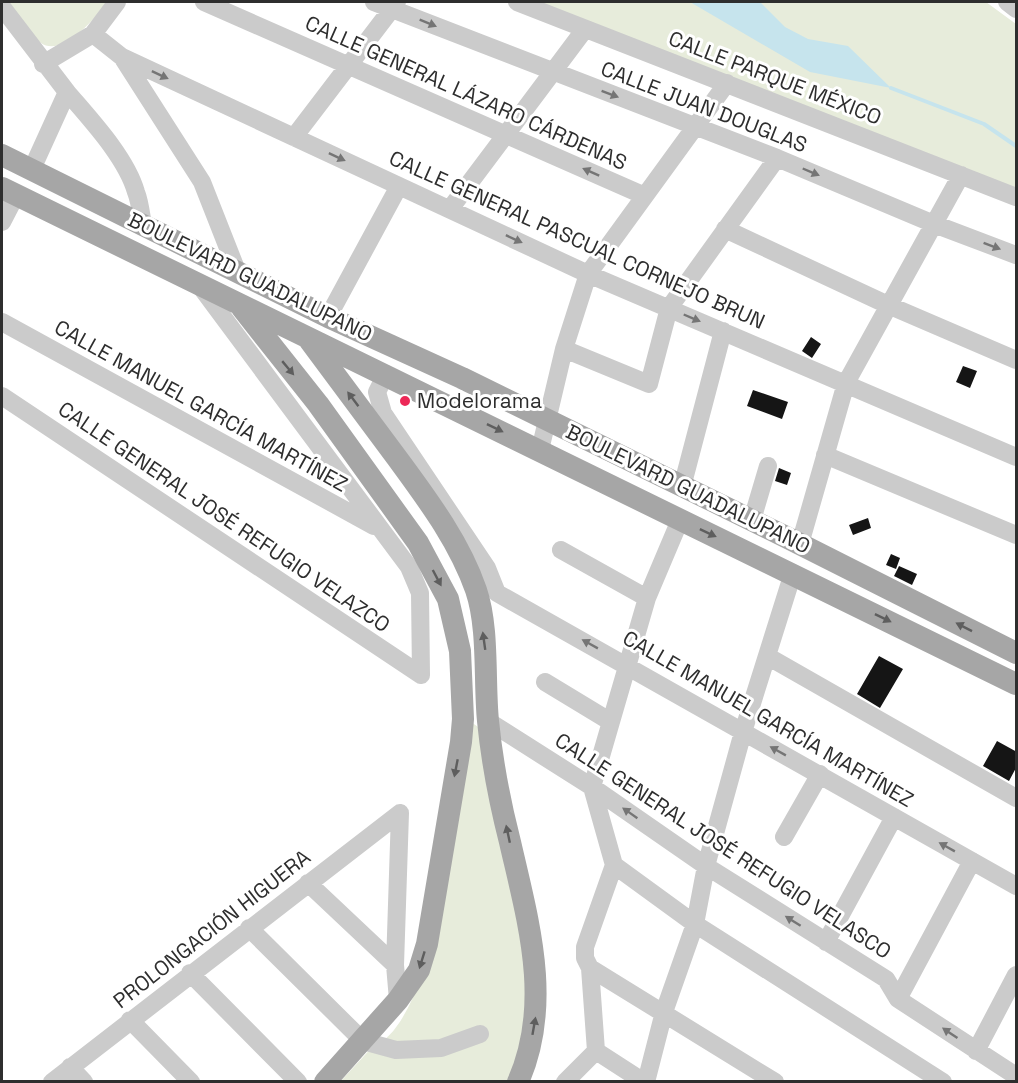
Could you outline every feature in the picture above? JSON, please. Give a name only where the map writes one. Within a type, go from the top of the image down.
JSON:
[{"type":"main road","name":"BOULEVARD GUADALUPANO","points":[[2,154],[328,317],[462,378],[1017,653]]},
{"type":"main road","name":"BOULEVARD GUADALUPANO","points":[[9,191],[1017,684]]},
{"type":"main road","points":[[270,287],[297,330],[387,445],[454,540],[477,591],[485,651],[488,721],[536,967],[537,1012],[529,1059],[518,1082]]},
{"type":"main road","points":[[239,305],[318,404],[409,548],[448,599],[460,651],[461,742],[427,944],[419,970],[398,1000],[325,1082]]},
{"type":"main road","points":[[269,345],[297,330],[326,327],[437,378],[462,378]]},
{"type":"main road","points":[[383,413],[387,445]]},
{"type":"street","points":[[43,64],[93,34],[117,2]]},
{"type":"street","name":"CALLE GENERAL LÁZARO CÁRDENAS","points":[[204,2],[645,196]]},
{"type":"street","name":"CALLE JUAN DOUGLAS","points":[[374,2],[395,5],[554,73],[777,158],[934,224],[1017,255]]},
{"type":"street","name":"CALLE PARQUE MÉXICO","points":[[517,2],[1017,197]]},
{"type":"street","points":[[1007,2],[1017,9]]},
{"type":"street","points":[[294,136],[395,5]]},
{"type":"street","points":[[2,7],[43,64],[99,130],[125,169],[137,193],[143,225]]},
{"type":"street","points":[[450,209],[585,29]]},
{"type":"street","name":"CALLE GENERAL PASCUAL CORNEJO BRUN","points":[[93,34],[122,57],[588,274],[1017,457]]},
{"type":"street","name":"CALLE GENERAL PASCUAL CORNEJO BRUN","points":[[122,57],[202,182],[237,271]]},
{"type":"street","points":[[540,450],[564,349],[588,274],[727,83]]},
{"type":"street","points":[[32,169],[66,92]]},
{"type":"street","points":[[564,349],[649,384],[669,308],[777,158]]},
{"type":"street","points":[[800,544],[846,383],[961,175]]},
{"type":"street","points":[[328,317],[399,186]]},
{"type":"street","points":[[2,222],[9,191]]},
{"type":"street","points":[[725,229],[888,305],[1017,360]]},
{"type":"street","points":[[200,286],[379,529],[409,548]]},
{"type":"street","name":"CALLE MANUEL GARCÍA MARTÍNEZ","points":[[2,322],[379,529]]},
{"type":"street","points":[[682,488],[723,330]]},
{"type":"street","points":[[383,413],[377,392],[386,374]]},
{"type":"street","name":"CALLE GENERAL JOSÉ REFUGIO VELAZCO","points":[[2,396],[421,675],[420,592],[414,577],[409,548]]},
{"type":"street","name":"CALLE MANUEL GARCÍA MARTÍNEZ","points":[[383,413],[487,568],[497,592],[1017,886]]},
{"type":"street","points":[[825,455],[1017,535]]},
{"type":"street","points":[[752,520],[768,466]]},
{"type":"street","points":[[565,1082],[596,1051],[590,968],[585,958],[585,947],[614,865],[592,787],[647,598],[680,520]]},
{"type":"street","points":[[561,550],[647,598]]},
{"type":"street","points":[[596,1051],[645,1082],[664,1012],[695,924],[706,866],[743,732],[793,573]]},
{"type":"street","points":[[767,656],[1017,798]]},
{"type":"street","points":[[545,682],[611,722]]},
{"type":"street","name":"CALLE GENERAL JOSÉ REFUGIO VELASCO","points":[[488,721],[592,787],[706,866],[886,980],[898,999],[1017,1076]]},
{"type":"street","points":[[784,837],[820,774]]},
{"type":"street","name":"PROLONGACIÓN HIGUERA","points":[[52,1082],[190,973],[400,813],[395,965]]},
{"type":"street","points":[[826,942],[894,817]]},
{"type":"street","points":[[898,999],[972,861]]},
{"type":"street","points":[[614,865],[695,924],[943,1082]]},
{"type":"street","points":[[308,883],[395,965],[398,1000]]},
{"type":"street","points":[[249,928],[363,1041],[396,1050],[441,1048],[480,1034]]},
{"type":"street","points":[[590,968],[775,1082]]},
{"type":"street","points":[[190,973],[298,1082]]},
{"type":"street","points":[[976,1051],[1017,975]]},
{"type":"street","points":[[130,1020],[191,1082]]},
{"type":"street","points":[[70,1067],[84,1082]]},
{"type":"green space","points":[[9,2],[108,2],[78,34],[59,45],[49,46],[41,43],[32,34]]},
{"type":"green space","points":[[537,2],[986,2],[1016,24],[1016,190]]},
{"type":"green space","points":[[471,722],[481,729],[531,983],[522,1053],[510,1081],[340,1082],[375,1044],[385,1039],[395,1029],[420,982],[434,939],[445,885]]},
{"type":"water","points":[[690,2],[760,2],[785,27],[808,39],[848,46],[891,88],[810,72]]},
{"type":"building","points":[[811,337],[821,344],[812,358],[802,351]]},
{"type":"building","points":[[963,366],[977,371],[970,388],[956,382]]},
{"type":"building","points":[[753,390],[788,402],[782,419],[747,406]]},
{"type":"building","points":[[779,468],[791,473],[787,485],[775,481]]},
{"type":"building","points":[[868,518],[871,528],[853,535],[849,525]]},
{"type":"building","points":[[891,554],[900,558],[896,569],[886,565]]},
{"type":"building","points":[[899,566],[917,574],[912,585],[894,576]]},
{"type":"building","points":[[879,656],[903,669],[880,708],[857,694]]},
{"type":"building","points":[[997,741],[1017,752],[1017,766],[1009,781],[983,766]]},
{"type":"waterway","points":[[891,88],[984,124],[1016,146]]},
{"type":"place","name":"Modelorama","points":[[405,401]]}]
